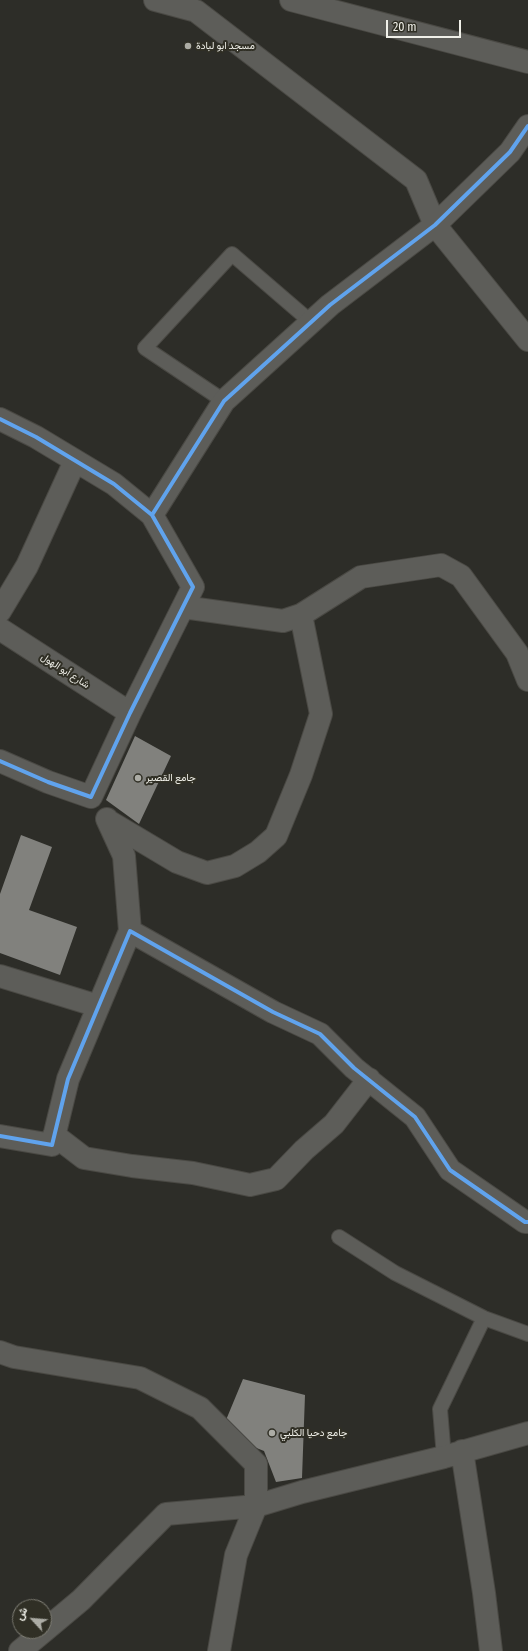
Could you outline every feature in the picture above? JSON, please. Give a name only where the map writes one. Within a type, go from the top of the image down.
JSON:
[{"type":"street","points":[[155,0],[202,6],[416,180],[435,225],[528,340]]},
{"type":"street","points":[[291,0],[528,62]]},
{"type":"street","points":[[152,514],[224,401],[330,305],[435,225],[510,152],[528,126]]},
{"type":"street","points":[[0,419],[36,437],[114,484],[152,514],[193,587],[130,713],[91,797]]},
{"type":"street","points":[[0,611],[27,566],[75,461]]},
{"type":"street","points":[[183,607],[283,621],[301,615],[361,577],[441,565],[461,576],[517,654],[528,680]]},
{"type":"street","points":[[110,822],[177,862],[207,874],[235,866],[258,852],[276,836],[301,775],[321,714],[301,615]]},
{"type":"street","name":"شارع أبو الهول","points":[[0,629],[130,713]]},
{"type":"street","points":[[0,761],[48,782],[91,797],[110,822],[124,856],[130,931],[68,1079],[52,1145],[0,1136]]},
{"type":"street","points":[[130,931],[273,1012],[320,1034],[354,1068],[415,1117],[450,1170],[525,1222],[528,1222]]},
{"type":"street","points":[[0,976],[98,1006]]},
{"type":"street","points":[[54,1135],[84,1158],[132,1166],[193,1173],[250,1185],[276,1179],[304,1150],[334,1124],[368,1079]]},
{"type":"street","points":[[0,1352],[14,1357],[140,1378],[200,1408],[256,1464],[256,1506],[236,1555],[219,1651]]},
{"type":"street","points":[[52,1624],[82,1600],[166,1514],[256,1506],[302,1492],[453,1454],[528,1433]]},
{"type":"street","points":[[453,1454],[484,1593],[491,1651]]},
{"type":"street","points":[[20,1651],[34,1639]]},
{"type":"lane","points":[[224,401],[145,348],[232,254],[311,322]]},
{"type":"lane","points":[[339,1237],[395,1274],[484,1318],[528,1334]]},
{"type":"lane","points":[[453,1454],[440,1409],[484,1318]]},
{"type":"building","name":"جامع القصير","points":[[135,736],[171,756],[139,824],[106,800]]},
{"type":"building","points":[[21,835],[52,847],[29,910],[77,927],[60,975],[0,953],[0,894]]},
{"type":"building","name":"جامع دحيا الكلبي","points":[[243,1379],[305,1395],[302,1478],[276,1482],[264,1451],[254,1447],[226,1420]]},
{"type":"cycle path","points":[[152,515],[224,401],[330,305],[435,225],[510,152],[528,126]]},
{"type":"cycle path","points":[[0,419],[36,437],[114,484],[152,515],[193,587],[130,713],[91,797],[48,782],[0,761]]},
{"type":"cycle path","points":[[0,1136],[52,1145],[68,1079],[130,931],[273,1012],[320,1034],[354,1068],[415,1117],[450,1170],[525,1222],[528,1222]]},
{"type":"place","name":"مسجد ابو لبادة","points":[[188,46]]},
{"type":"place","name":"جامع القصير","points":[[138,778]]},
{"type":"place","name":"جامع دحيا الكلبي","points":[[272,1433]]}]
